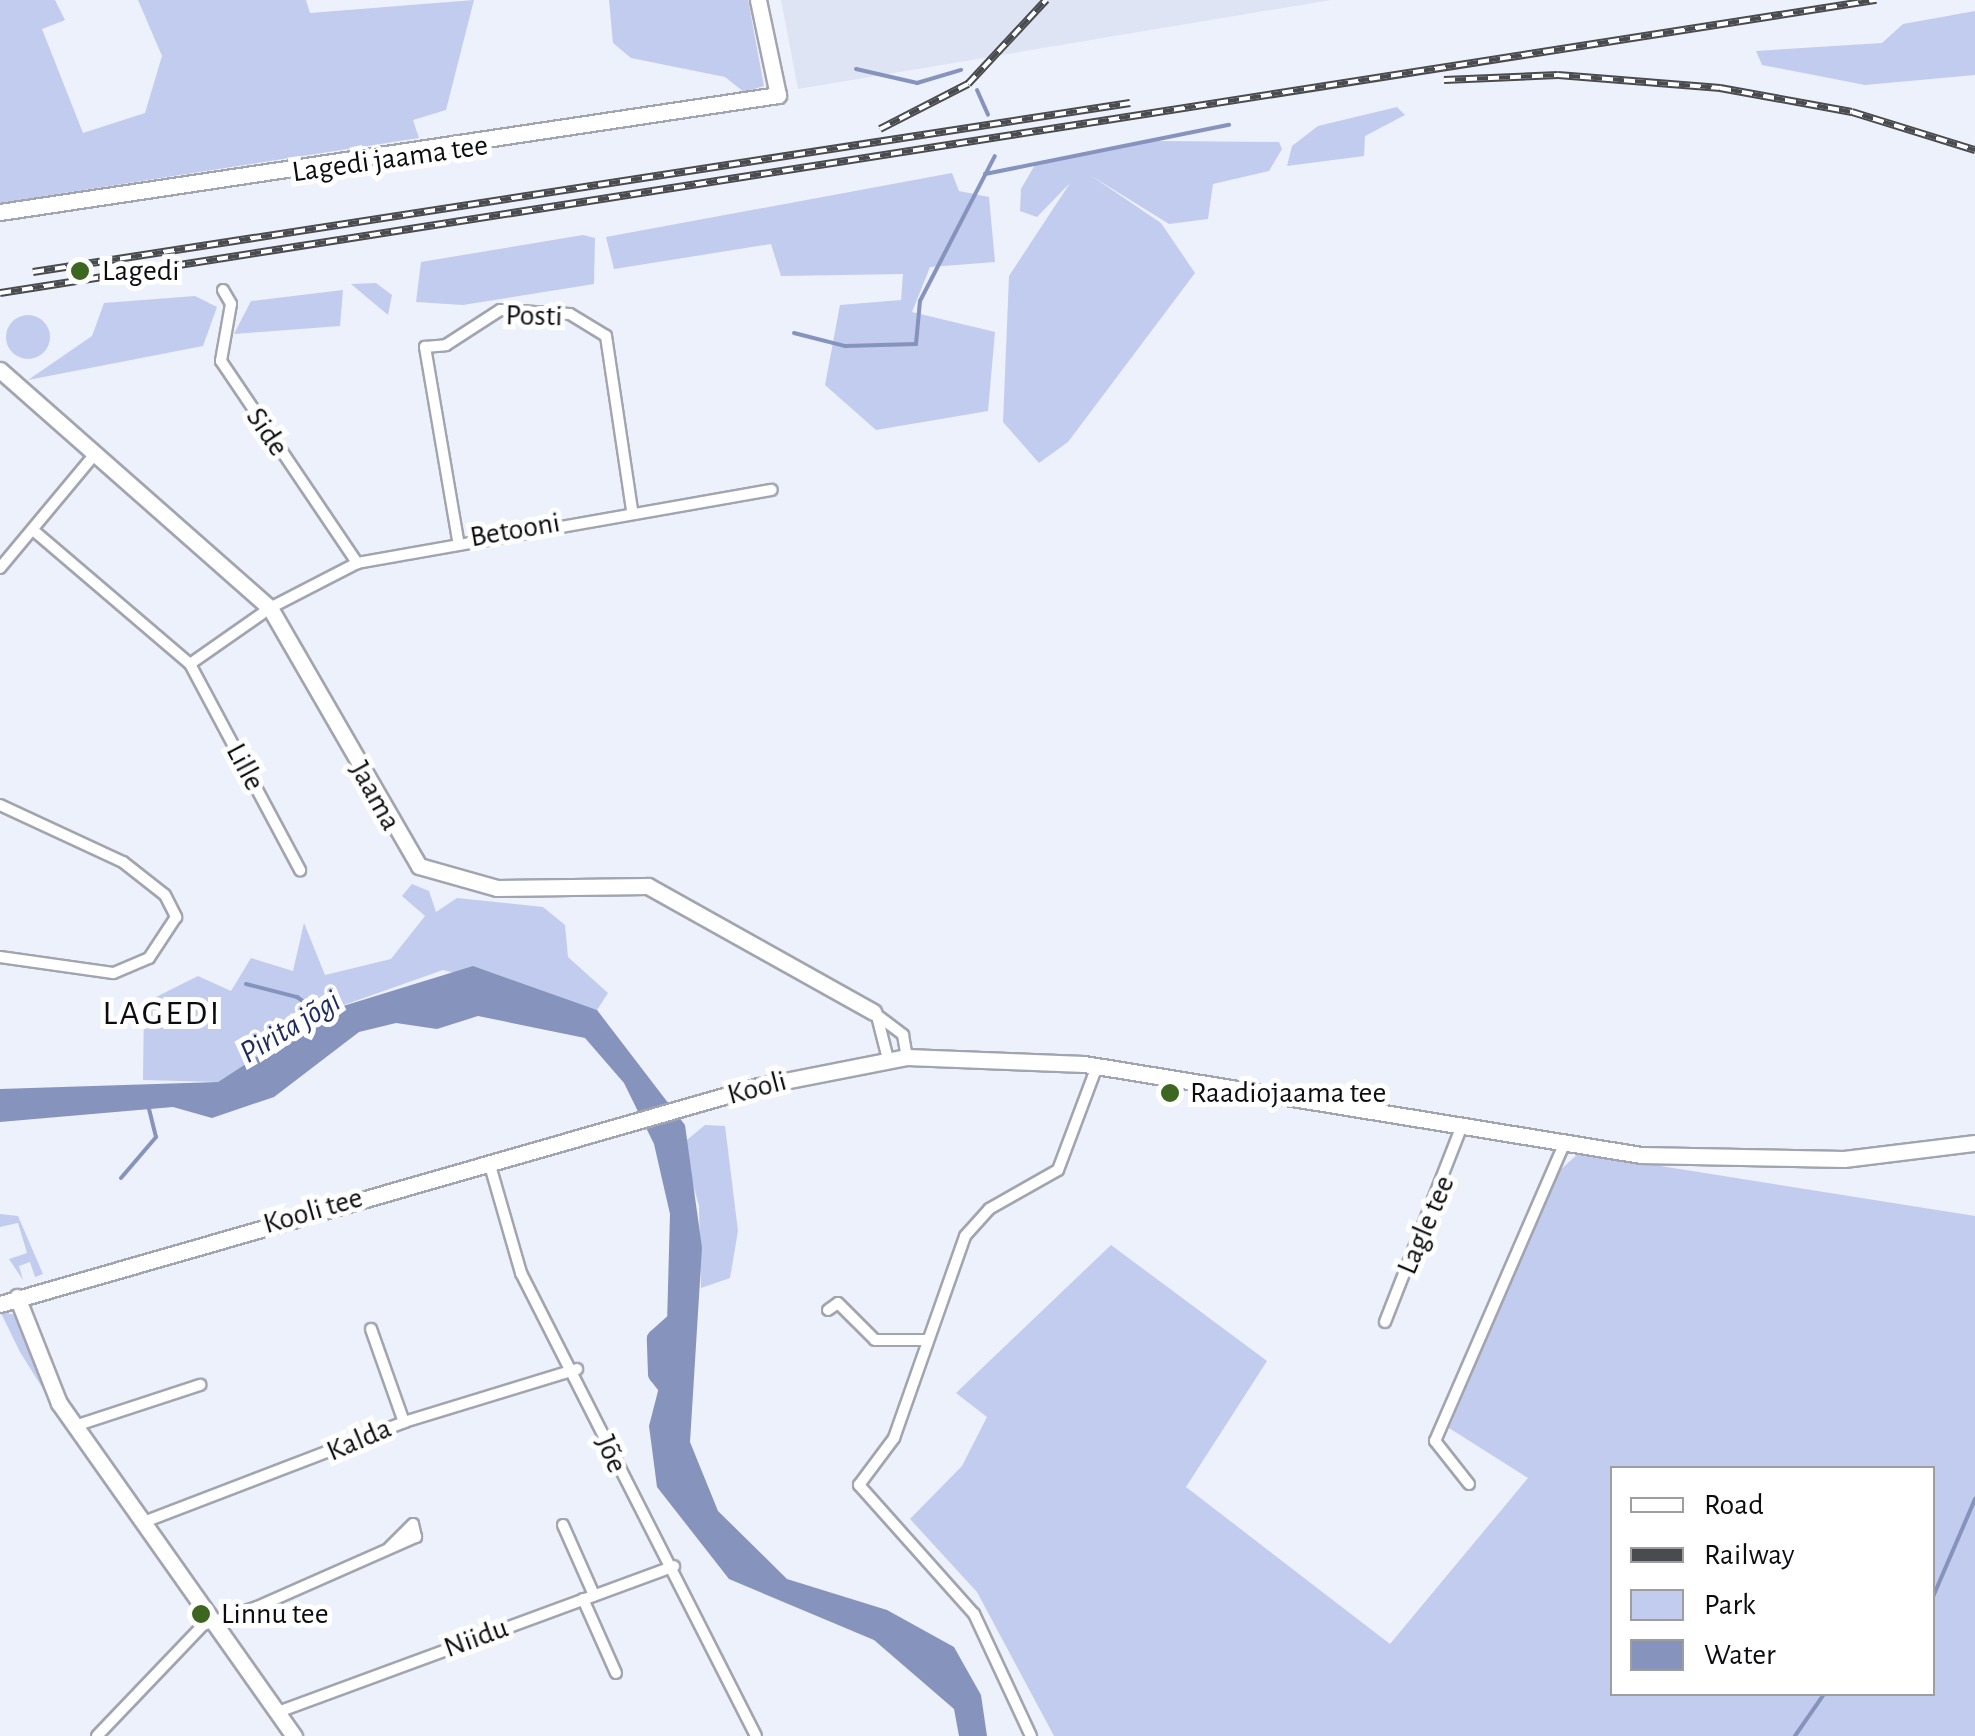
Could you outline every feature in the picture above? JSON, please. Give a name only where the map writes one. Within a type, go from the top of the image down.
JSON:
[{"type":"street","name":"Lagedi jaama tee","points":[[0,212],[778,95],[758,0]]},
{"type":"street","name":"Side","points":[[223,290],[231,304],[221,362],[357,563]]},
{"type":"street","name":"Posti","points":[[458,540],[425,347],[446,346],[500,310],[570,314],[606,336],[632,510]]},
{"type":"street","name":"Jaama","points":[[0,370],[270,608],[419,866],[498,888],[648,886],[873,1012],[903,1035],[907,1057]]},
{"type":"street","points":[[0,568],[96,454]]},
{"type":"street","name":"Betooni","points":[[270,608],[357,563],[458,540],[772,490]]},
{"type":"street","name":"Lille","points":[[32,530],[190,664],[300,870]]},
{"type":"street","points":[[190,664],[270,608]]},
{"type":"street","points":[[0,805],[124,862],[165,894],[176,917],[150,958],[113,973],[0,958]]},
{"type":"street","points":[[873,1012],[888,1059]]},
{"type":"street","name":"Kooli","points":[[628,1124],[907,1057],[1097,1066],[1564,1144],[1741,1161],[1975,1142]]},
{"type":"street","points":[[1032,1736],[974,1614],[860,1484],[894,1438],[926,1340],[974,1222],[1058,1170],[1097,1066]]},
{"type":"street","name":"Kooli tee","points":[[0,1304],[628,1124]]},
{"type":"street","name":"Lagle tee","points":[[1385,1322],[1462,1126]]},
{"type":"street","points":[[1469,1484],[1434,1440],[1564,1144]]},
{"type":"street","name":"Jõe","points":[[489,1162],[520,1273],[577,1369],[608,1455],[674,1566],[756,1736]]},
{"type":"street","points":[[17,1297],[75,1426],[294,1736]]},
{"type":"street","points":[[828,1310],[838,1303],[875,1340],[926,1340]]},
{"type":"street","points":[[370,1329],[404,1422]]},
{"type":"street","name":"Kalda","points":[[144,1522],[404,1422],[577,1369]]},
{"type":"street","points":[[75,1426],[200,1385]]},
{"type":"street","points":[[564,1525],[616,1673]]},
{"type":"street","points":[[97,1736],[212,1620],[390,1548]]},
{"type":"street","name":"Niidu","points":[[278,1712],[674,1566]]},
{"type":"shaded area","points":[[781,0],[1331,0],[798,89]]},
{"type":"green space","points":[[0,0],[55,0],[65,20],[42,29],[83,133],[145,113],[162,56],[138,0],[306,0],[310,13],[474,0],[446,110],[413,120],[419,138],[0,203]]},
{"type":"green space","points":[[609,0],[748,0],[764,86],[744,92],[725,77],[631,58],[613,43]]},
{"type":"green space","points":[[1975,11],[1975,75],[1865,85],[1762,65],[1756,51],[1882,43],[1903,24]]},
{"type":"green space","points":[[1397,107],[1405,115],[1365,136],[1364,156],[1287,166],[1292,146],[1318,126]]},
{"type":"green space","points":[[1157,141],[1279,142],[1282,149],[1269,171],[1213,184],[1208,219],[1169,224],[1090,175],[1161,223],[1195,273],[1068,442],[1039,463],[1003,422],[1009,276],[1070,183],[1037,217],[1020,211],[1021,189],[1036,163]]},
{"type":"green space","points":[[952,173],[959,191],[989,197],[995,262],[930,267],[912,312],[995,332],[988,411],[876,430],[825,385],[840,305],[901,300],[903,274],[781,276],[771,244],[614,269],[606,237]]},
{"type":"green space","points":[[583,235],[595,238],[594,284],[463,305],[416,302],[421,262]]},
{"type":"green space","points":[[376,283],[392,295],[388,315],[351,284]]},
{"type":"green space","points":[[343,290],[340,326],[234,334],[251,301]]},
{"type":"green space","points":[[195,296],[217,307],[203,346],[28,380],[92,336],[104,303]]},
{"type":"green space","points":[[28,315],[43,322],[50,337],[43,352],[28,359],[13,352],[6,337],[13,322]]},
{"type":"green space","points":[[412,884],[429,891],[436,912],[457,898],[543,907],[565,925],[568,957],[608,993],[597,1010],[443,970],[327,1011],[218,1082],[143,1080],[144,1003],[198,976],[231,991],[251,958],[293,971],[304,923],[325,975],[391,959],[425,916],[402,896]]},
{"type":"green space","points":[[705,1125],[725,1126],[738,1231],[730,1278],[701,1288],[699,1206],[682,1144]]},
{"type":"green space","points":[[1579,1153],[1975,1216],[1975,1736],[1054,1736],[977,1592],[910,1519],[962,1466],[987,1417],[956,1393],[1111,1245],[1267,1361],[1186,1487],[1390,1644],[1528,1478],[1449,1428],[1559,1171]]},
{"type":"green space","points":[[0,1214],[18,1216],[43,1274],[35,1277],[30,1262],[19,1266],[23,1280],[9,1259],[27,1253],[18,1223],[0,1227]]},
{"type":"green space","points":[[0,1311],[15,1315],[80,1448],[20,1352]]},
{"type":"water","points":[[473,966],[597,1010],[685,1125],[702,1248],[690,1442],[718,1511],[787,1579],[887,1610],[954,1647],[981,1695],[987,1736],[959,1736],[954,1709],[874,1640],[729,1579],[657,1487],[649,1426],[666,1360],[670,1214],[654,1144],[624,1083],[585,1038],[478,1016],[437,1029],[396,1023],[359,1032],[274,1097],[212,1118],[173,1107],[0,1122],[0,1089],[218,1082],[327,1011]]},
{"type":"waterway","points":[[856,69],[917,83],[961,70]]},
{"type":"waterway","points":[[977,90],[988,115]]},
{"type":"waterway","points":[[985,174],[1229,125]]},
{"type":"waterway","points":[[794,333],[845,346],[916,344],[920,301],[995,156]]},
{"type":"waterway","points":[[246,984],[297,997],[326,1017]]},
{"type":"waterway","points":[[121,1178],[156,1137],[148,1106]]},
{"type":"waterway","name":"Pirita jõgi","points":[[677,1398],[658,1374],[657,1339],[684,1315]]},
{"type":"waterway","points":[[1935,1592],[1975,1499]]},
{"type":"waterway","points":[[1795,1736],[1823,1696]]},
{"type":"railway","points":[[880,129],[968,84],[1046,0]]},
{"type":"railway","points":[[0,293],[1876,0]]},
{"type":"railway","points":[[1444,80],[1558,75],[1720,88],[1852,112],[1975,150]]},
{"type":"railway","points":[[33,272],[1130,103]]},
{"type":"place","name":"Lagedi","points":[[80,271]]},
{"type":"place","name":"Raadiojaama tee","points":[[1170,1093]]},
{"type":"place","name":"Linnu tee","points":[[201,1614]]},
{"type":"district","name":"LAGEDI","points":[[162,1014]]}]
